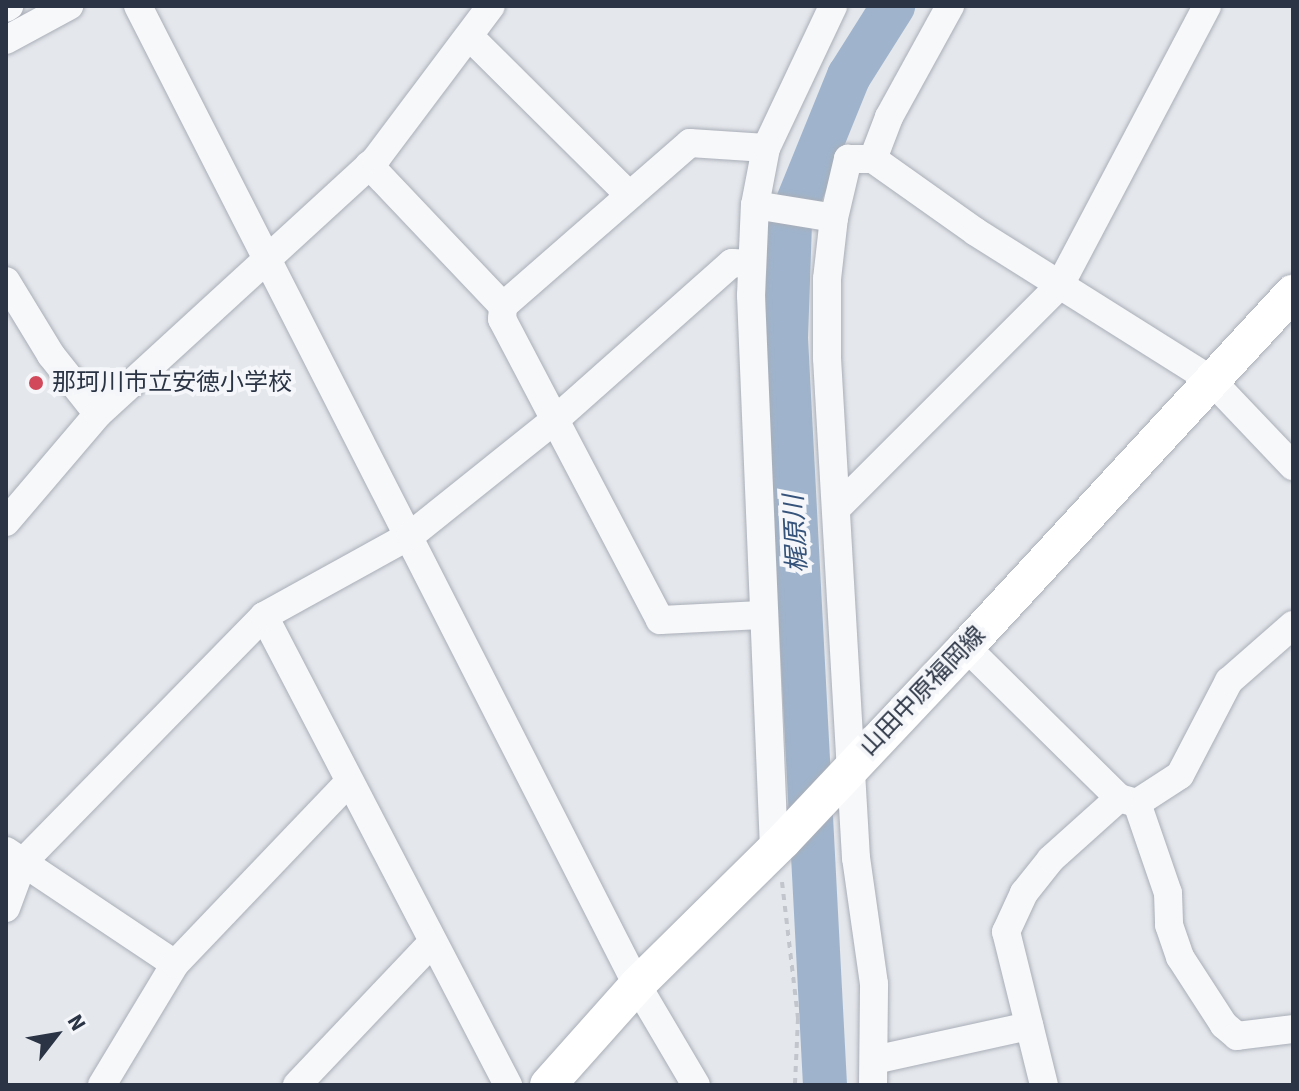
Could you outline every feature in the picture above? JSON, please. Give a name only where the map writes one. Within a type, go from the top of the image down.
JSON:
[{"type":"main road","name":"山田中原福岡線","points":[[548,1085],[637,985],[779,844],[966,647],[1293,293]]},
{"type":"street","points":[[6,40],[69,6]]},
{"type":"street","points":[[138,6],[411,535],[637,985],[696,1085]]},
{"type":"street","points":[[6,522],[98,414],[369,165],[471,38],[491,6]]},
{"type":"street","points":[[779,844],[762,615],[752,264],[766,148],[833,6]]},
{"type":"street","points":[[873,159],[889,117],[950,6]]},
{"type":"street","points":[[838,507],[1060,285],[1207,6]]},
{"type":"street","points":[[471,38],[629,195]]},
{"type":"street","points":[[762,615],[660,620],[502,319],[503,306],[690,143],[766,148]]},
{"type":"street","points":[[1029,1026],[874,1073],[874,984],[841,778],[838,507],[827,358],[831,218],[848,159],[873,159],[1060,285],[1211,380],[1293,466]]},
{"type":"street","points":[[369,165],[503,306]]},
{"type":"street","points":[[759,206],[831,218]]},
{"type":"street","points":[[6,908],[14,856],[264,616],[411,535],[556,419],[732,263],[752,264]]},
{"type":"street","points":[[6,281],[51,355],[98,414]]},
{"type":"street","points":[[264,616],[431,944],[508,1085]]},
{"type":"street","points":[[1044,1085],[1006,932],[1024,893],[1051,859],[1128,800],[1180,775],[1229,681],[1293,625]]},
{"type":"street","points":[[966,647],[1128,800],[1168,893],[1169,925],[1180,957],[1224,1025],[1237,1036],[1293,1029]]},
{"type":"street","points":[[102,1085],[175,964],[349,782]]},
{"type":"street","points":[[14,856],[175,964]]},
{"type":"street","points":[[297,1085],[431,944]]},
{"type":"path","points":[[779,844],[798,1018],[795,1085]]},
{"type":"waterway","name":"梶原川","points":[[825,1085],[786,338],[790,221],[849,76],[893,6]]},
{"type":"place","name":"那珂川市立安徳小学校","points":[[36,383]]}]
